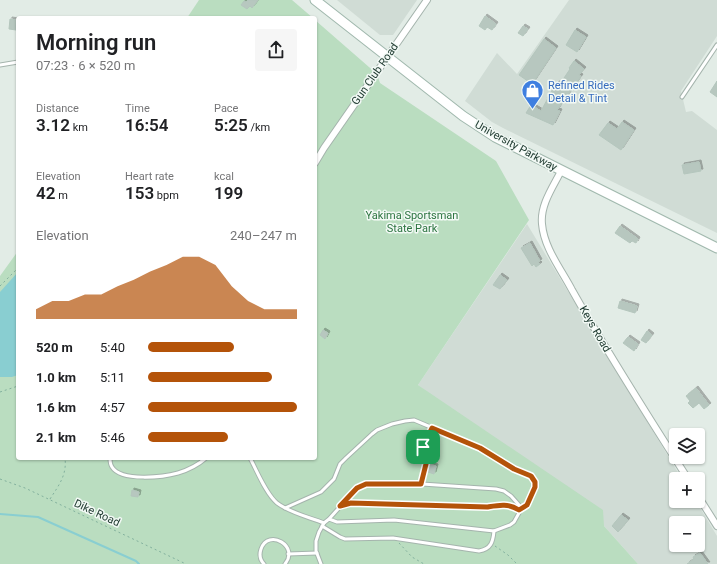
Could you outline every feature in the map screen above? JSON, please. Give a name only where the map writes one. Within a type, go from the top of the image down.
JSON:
[{"type":"main road","name":"University Parkway","points":[[315,0],[463,116],[495,137],[717,248]]},
{"type":"street","name":"Gun Club Road","points":[[317,160],[427,0]]},
{"type":"street","name":"Gun Club Road","points":[[317,155],[324,148]]},
{"type":"street","name":"Keys Road","points":[[561,171],[544,204],[541,215],[546,243],[598,335],[684,472]]},
{"type":"street","points":[[705,507],[717,526]]},
{"type":"lane","points":[[682,97],[717,45]]},
{"type":"lane","points":[[0,65],[16,62]]},
{"type":"lane","points":[[285,508],[321,492],[334,479],[340,464],[349,454],[377,430],[392,424],[414,420],[480,448],[514,469],[531,476],[535,482],[535,487],[527,505],[519,510]]},
{"type":"lane","points":[[110,460],[110,463],[115,471],[130,476],[142,477],[178,473],[195,466],[203,460]]},
{"type":"lane","points":[[251,460],[271,496],[277,503],[285,508],[323,524],[345,539],[393,538],[480,551],[489,547],[493,541],[494,531]]},
{"type":"lane","points":[[322,564],[317,553],[316,541],[323,524],[357,488],[366,484],[421,484],[496,489],[504,491],[519,505],[519,513],[514,522],[494,531],[394,520],[337,522],[329,518]]},
{"type":"lane","points":[[340,506],[351,503],[487,507],[511,505],[519,510]]},
{"type":"lane","points":[[264,564],[260,557],[260,552],[262,546],[271,540],[277,540],[286,546],[288,554],[285,564]]},
{"type":"lane","points":[[288,554],[317,553]]},
{"type":"path","points":[[0,286],[16,270]]},
{"type":"path","points":[[0,392],[16,387]]},
{"type":"path","points":[[421,484],[427,460],[424,445],[432,428]]},
{"type":"path","points":[[50,499],[63,478],[66,467],[65,460]]},
{"type":"path","name":"Dike Road","points":[[0,479],[26,488],[186,564]]},
{"type":"path","points":[[393,538],[412,558],[424,564]]},
{"type":"path","points":[[491,544],[502,550],[517,564]]},
{"type":"shaded area","points":[[337,0],[417,0],[393,35],[380,35]]},
{"type":"shaded area","points":[[569,0],[717,0],[717,36],[681,91],[686,112],[692,111],[717,130],[717,233],[503,128],[492,122],[465,101],[497,53],[517,74]]},
{"type":"shaded area","points":[[527,224],[669,458],[669,464],[673,464],[678,472],[669,472],[669,508],[700,508],[717,536],[717,564],[638,564],[604,526],[418,385]]},
{"type":"green space","points":[[199,0],[292,0],[311,16],[188,16]]},
{"type":"green space","name":"Yakima Sportsman State Park","points":[[317,22],[377,74],[380,83],[496,161],[529,220],[418,385],[603,510],[604,526],[638,564],[0,564],[0,276],[16,254],[16,460],[317,460]]},
{"type":"water","points":[[16,274],[16,376],[12,377],[0,377],[0,292]]},
{"type":"building","points":[[248,0],[258,0],[252,8],[250,6],[247,9],[241,5],[244,1],[246,2]]},
{"type":"building","points":[[485,16],[496,24],[492,30],[487,27],[485,30],[479,26]]},
{"type":"building","points":[[10,19],[16,20],[16,30],[9,29]]},
{"type":"building","points":[[523,26],[528,29],[523,36],[518,33]]},
{"type":"building","points":[[575,30],[586,37],[577,52],[566,45]]},
{"type":"building","points":[[544,39],[556,48],[532,84],[519,75]]},
{"type":"building","points":[[574,61],[584,69],[579,75],[581,76],[557,110],[560,111],[553,125],[526,113],[531,105],[541,111],[547,98],[557,83],[560,84]]},
{"type":"building","points":[[717,81],[717,97],[710,92]]},
{"type":"building","points":[[622,122],[634,130],[621,150],[599,135],[608,123],[617,129]]},
{"type":"building","points":[[699,162],[701,171],[684,174],[682,165]]},
{"type":"building","points":[[620,226],[638,239],[636,243],[632,241],[630,243],[615,233]]},
{"type":"building","points":[[530,243],[540,261],[538,262],[540,264],[536,267],[534,264],[532,266],[521,248]]},
{"type":"building","points":[[500,275],[507,280],[500,289],[493,285]]},
{"type":"building","points":[[620,301],[637,306],[635,313],[618,308]]},
{"type":"building","points":[[323,330],[328,333],[325,339],[320,335]]},
{"type":"building","points":[[647,331],[652,335],[646,343],[641,340]]},
{"type":"building","points":[[628,337],[638,344],[634,351],[623,343]]},
{"type":"building","points":[[696,388],[709,405],[704,409],[699,403],[693,408],[688,403],[690,401],[686,396]]},
{"type":"building","points":[[427,464],[436,466],[434,474],[425,471]]},
{"type":"building","points":[[132,490],[139,492],[138,497],[131,496]]},
{"type":"building","points":[[621,515],[628,520],[618,532],[612,526]]},
{"type":"building","points":[[700,553],[708,564],[687,564],[694,559],[693,557]]},
{"type":"waterway","points":[[0,514],[38,517],[136,561],[139,564]]},
{"type":"place","name":"Refined Rides Detail & Tint","points":[[532,110]]},
{"type":"route","points":[[432,428],[480,448],[514,469],[527,473],[535,482],[535,487],[527,505],[519,510],[511,505],[487,507],[347,503],[340,506],[357,488],[366,484],[421,484],[427,460],[423,447],[432,428]]}]
